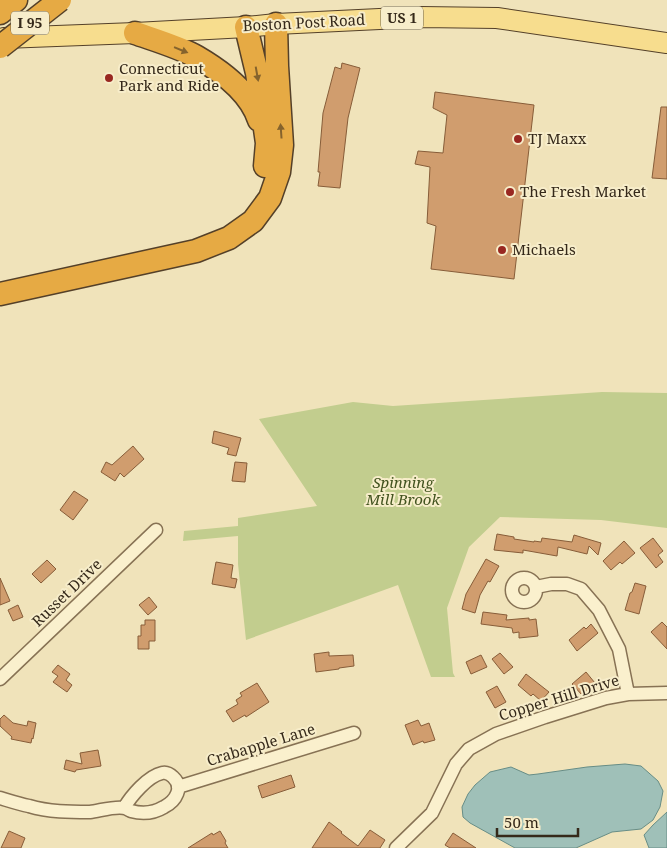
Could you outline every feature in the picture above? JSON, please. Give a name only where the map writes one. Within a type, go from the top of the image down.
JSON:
[{"type":"highway","name":"I 95","points":[[0,13],[16,0]]},
{"type":"highway","name":"I 95","points":[[0,47],[60,0]]},
{"type":"highway","points":[[0,294],[196,250],[229,238],[254,221],[270,198],[279,172],[282,145],[276,24]]},
{"type":"highway","points":[[0,283],[201,238],[230,226],[252,205],[265,178],[266,142],[257,73],[246,27]]},
{"type":"highway","points":[[135,33],[196,56],[223,74],[249,101],[257,115],[266,142]]},
{"type":"main road","name":"Boston Post Road","points":[[0,38],[135,33],[421,17],[497,18],[667,43]]},
{"type":"street","name":"Russet Drive","points":[[0,679],[156,530]]},
{"type":"street","points":[[536,587],[551,584],[567,584],[582,588],[599,610],[619,649],[628,694]]},
{"type":"street","name":"Copper Hill Drive","points":[[396,848],[432,813],[456,764],[469,749],[504,731],[606,698],[628,694],[667,693]]},
{"type":"street","name":"Crabapple Lane","points":[[178,787],[354,734]]},
{"type":"street","points":[[0,798],[31,807],[61,812],[92,812],[124,808],[146,813],[164,808],[174,800],[178,792],[178,783],[168,773],[162,773],[150,778],[129,799],[124,808]]},
{"type":"green space","name":"Spinning Mill Brook","points":[[602,392],[667,393],[667,528],[601,520],[500,517],[469,547],[447,608],[453,673],[455,677],[431,677],[398,585],[246,640],[238,564],[238,536],[183,541],[184,531],[238,526],[238,518],[317,506],[259,419],[353,402],[393,406]]},
{"type":"water","points":[[625,764],[641,766],[658,781],[663,791],[660,807],[653,820],[641,829],[612,832],[576,848],[515,848],[470,823],[463,817],[462,807],[468,794],[490,772],[511,767],[529,775]]},
{"type":"water","points":[[667,812],[667,848],[649,848],[644,835]]},
{"type":"building","points":[[342,63],[360,68],[348,118],[340,188],[318,186],[323,113],[335,67],[341,69]]},
{"type":"building","points":[[435,92],[534,105],[514,279],[431,269],[436,226],[427,223],[430,167],[415,164],[418,151],[443,153],[447,115],[433,108]]},
{"type":"building","points":[[661,107],[667,107],[667,179],[652,178]]},
{"type":"building","points":[[214,431],[241,438],[236,456],[227,454],[229,448],[212,443]]},
{"type":"building","points":[[133,446],[144,459],[124,477],[120,473],[115,481],[101,472],[106,462],[112,465]]},
{"type":"building","points":[[235,462],[247,463],[245,482],[232,481]]},
{"type":"building","points":[[74,491],[88,500],[73,520],[60,510]]},
{"type":"building","points":[[497,534],[534,542],[541,542],[542,538],[572,542],[574,535],[601,543],[598,555],[589,546],[587,554],[558,547],[557,556],[523,550],[523,553],[494,550]]},
{"type":"building","points":[[653,538],[663,551],[658,555],[663,562],[656,568],[640,548]]},
{"type":"building","points":[[624,541],[635,553],[611,570],[603,561]]},
{"type":"building","points":[[486,559],[499,566],[480,595],[475,613],[462,609],[466,594]]},
{"type":"building","points":[[47,560],[56,569],[41,583],[32,574]]},
{"type":"building","points":[[216,562],[233,565],[231,578],[237,579],[235,588],[212,584]]},
{"type":"building","points":[[0,578],[10,601],[0,605]]},
{"type":"building","points":[[635,583],[646,586],[639,614],[625,610]]},
{"type":"building","points":[[149,597],[157,607],[148,615],[139,605]]},
{"type":"building","points":[[18,605],[23,617],[13,621],[8,610]]},
{"type":"building","points":[[483,612],[507,615],[506,620],[536,619],[538,636],[519,638],[519,632],[513,633],[512,628],[481,624]]},
{"type":"building","points":[[145,620],[155,620],[155,641],[149,641],[149,649],[138,649],[138,636],[141,636],[141,625],[145,625]]},
{"type":"building","points":[[662,622],[667,627],[667,649],[651,632]]},
{"type":"building","points":[[591,624],[598,633],[577,651],[569,640],[584,627],[586,629]]},
{"type":"building","points":[[329,652],[329,656],[353,655],[354,666],[316,672],[314,654]]},
{"type":"building","points":[[500,653],[513,667],[504,674],[492,659]]},
{"type":"building","points":[[481,655],[487,667],[471,674],[466,662]]},
{"type":"building","points":[[58,665],[70,674],[66,680],[72,685],[67,692],[53,682],[58,676],[52,672]]},
{"type":"building","points":[[586,672],[595,683],[582,695],[572,684]]},
{"type":"building","points":[[526,674],[549,692],[541,701],[533,694],[531,696],[518,685]]},
{"type":"building","points":[[257,683],[269,702],[246,717],[245,715],[233,722],[226,711],[238,704],[236,700],[242,696],[240,693]]},
{"type":"building","points":[[497,686],[506,702],[495,708],[486,692]]},
{"type":"building","points":[[4,715],[13,723],[27,726],[28,721],[36,723],[31,743],[11,739],[12,737],[0,726],[0,719]]},
{"type":"building","points":[[418,720],[421,726],[429,723],[435,740],[424,743],[423,741],[413,745],[405,725]]},
{"type":"building","points":[[98,750],[101,766],[76,770],[75,772],[64,769],[66,760],[82,764],[80,753]]},
{"type":"building","points":[[291,775],[295,787],[262,798],[258,786]]},
{"type":"building","points":[[329,822],[358,846],[370,830],[385,840],[380,848],[312,848]]},
{"type":"building","points":[[9,831],[25,838],[21,848],[1,848]]},
{"type":"building","points":[[220,831],[228,848],[188,848],[212,833],[213,835]]},
{"type":"building","points":[[453,833],[476,848],[450,848],[445,845]]},
{"type":"place","name":"Connecticut Park and Ride","points":[[109,78]]},
{"type":"place","name":"TJ Maxx","points":[[518,139]]},
{"type":"place","name":"The Fresh Market","points":[[510,192]]},
{"type":"place","name":"Michaels","points":[[502,250]]}]
